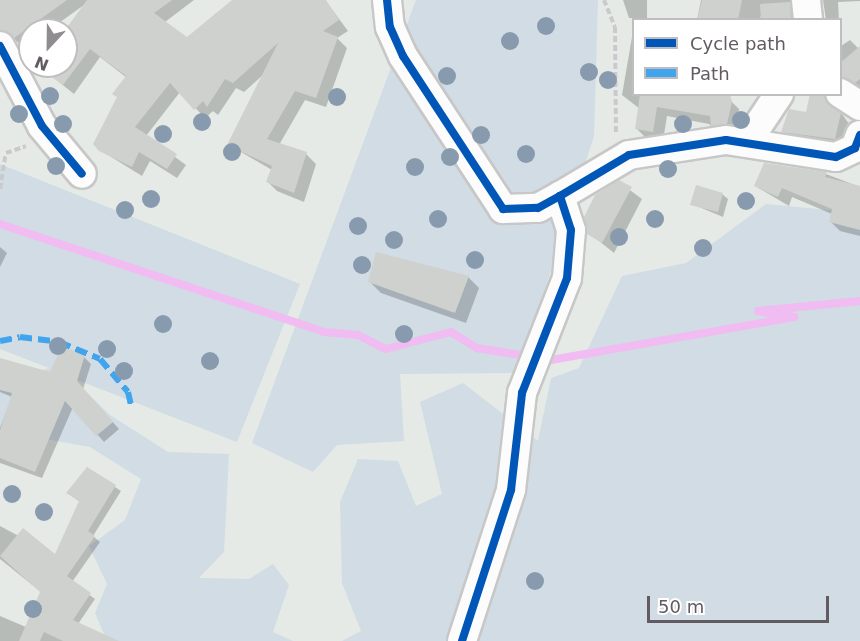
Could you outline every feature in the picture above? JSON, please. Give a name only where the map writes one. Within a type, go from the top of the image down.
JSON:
[{"type":"street","points":[[387,0],[390,27],[403,56],[503,209],[538,208],[560,196],[602,166],[685,144],[747,142],[836,157],[855,148],[860,135]]},
{"type":"street","points":[[806,0],[808,18]]},
{"type":"street","points":[[0,46],[52,137],[82,174]]},
{"type":"street","points":[[842,94],[860,106]]},
{"type":"street","points":[[747,142],[778,96]]},
{"type":"street","points":[[462,641],[511,490],[522,393],[567,278],[571,230],[560,196]]},
{"type":"path","points":[[602,166],[616,132],[615,27],[604,0]]},
{"type":"path","points":[[0,189],[6,153],[52,137]]},
{"type":"shaded area","points":[[416,0],[598,0],[594,136],[518,373],[400,374],[404,441],[337,445],[313,472],[252,443]]},
{"type":"shaded area","points":[[0,164],[300,284],[237,442],[72,378],[110,415],[168,452],[229,454],[224,552],[199,578],[249,579],[273,564],[289,585],[273,632],[293,641],[107,641],[95,613],[107,584],[89,546],[125,520],[141,479],[90,447],[0,431],[0,381],[49,368],[0,349]]},
{"type":"shaded area","points":[[766,204],[860,213],[860,641],[342,641],[361,631],[342,583],[340,502],[358,459],[398,461],[416,506],[442,494],[420,402],[463,383],[538,441],[551,378],[579,368],[622,276],[686,263]]},
{"type":"building","points":[[0,0],[67,0],[42,18],[18,18],[18,35],[14,38],[0,30]]},
{"type":"building","points":[[87,0],[172,0],[154,13],[187,37],[232,0],[326,0],[339,20],[323,31],[338,37],[316,98],[295,91],[267,139],[307,152],[294,193],[266,182],[272,166],[227,145],[278,43],[233,83],[225,79],[207,107],[203,101],[194,110],[170,83],[135,127],[177,154],[167,169],[139,152],[132,167],[99,151],[93,144],[117,97],[112,94],[126,76],[90,49],[78,65],[78,18],[74,18]]},
{"type":"building","points":[[702,0],[742,0],[738,18],[698,18]]},
{"type":"building","points":[[790,2],[791,18],[761,18],[760,4]]},
{"type":"building","points":[[860,46],[860,79],[855,83],[842,78],[842,61]]},
{"type":"building","points":[[53,78],[68,78],[63,85]]},
{"type":"building","points":[[640,96],[730,96],[732,102],[727,124],[711,126],[710,116],[657,107],[653,132],[635,129]]},
{"type":"building","points":[[810,96],[826,96],[841,113],[835,139],[781,132],[789,109],[806,112]]},
{"type":"building","points":[[764,163],[827,172],[825,177],[860,186],[860,230],[829,222],[832,209],[782,188],[778,197],[754,186]]},
{"type":"building","points":[[619,180],[632,187],[602,243],[587,234],[584,217],[595,195]]},
{"type":"building","points":[[696,185],[723,193],[718,212],[690,205]]},
{"type":"building","points":[[376,252],[469,276],[455,313],[368,282]]},
{"type":"building","points":[[62,346],[85,355],[77,381],[113,422],[96,436],[65,401],[35,472],[0,458],[0,430],[12,393],[0,390],[0,358],[50,372]]},
{"type":"building","points":[[87,467],[116,485],[88,531],[95,536],[67,576],[91,593],[73,620],[119,641],[63,641],[44,632],[40,641],[19,641],[40,592],[0,556],[23,528],[55,554],[79,501],[66,493]]},
{"type":"waterway","points":[[0,224],[324,332],[358,335],[386,349],[451,332],[477,348],[551,360],[794,317],[758,311],[860,301]]},
{"type":"marked path","points":[[0,341],[20,337],[59,342],[100,359],[128,392],[132,409]]},
{"type":"cycle path","points":[[387,0],[390,27],[403,56],[503,209],[538,208],[560,196]]},
{"type":"cycle path","points":[[0,46],[42,126],[82,174]]},
{"type":"cycle path","points":[[462,641],[511,490],[522,393],[567,278],[571,230],[560,196],[629,155],[726,140],[836,157],[855,148],[860,135]]}]
